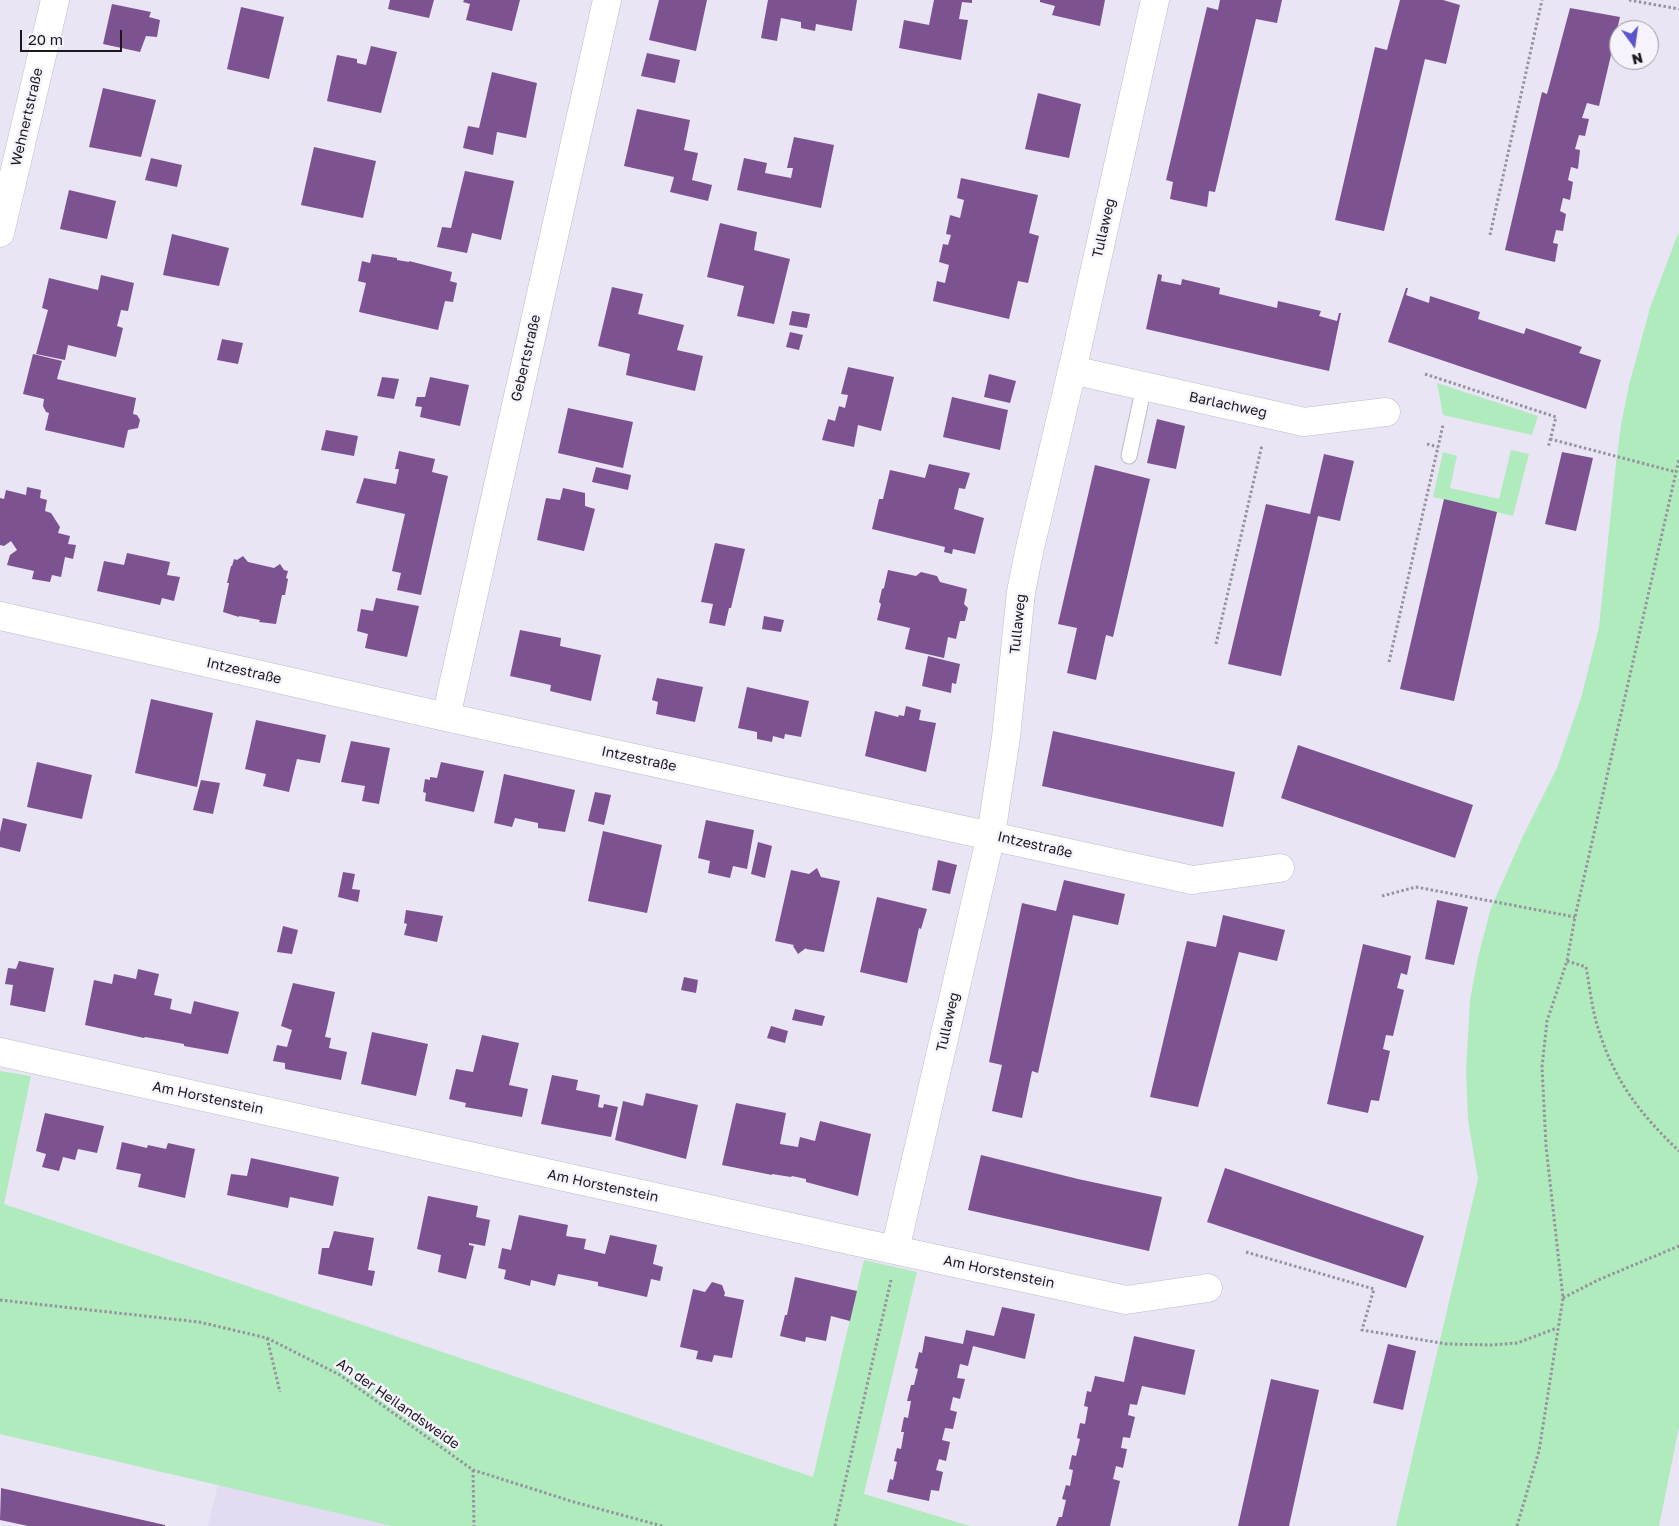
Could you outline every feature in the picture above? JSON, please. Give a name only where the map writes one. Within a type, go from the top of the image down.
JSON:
[{"type":"street","name":"Wehnertstraße","points":[[0,233],[55,0]]},
{"type":"street","name":"Gebertstraße","points":[[446,717],[607,0]]},
{"type":"street","name":"Tullaweg","points":[[895,1250],[990,835],[1006,736],[1021,592],[1155,0]]},
{"type":"street","name":"Barlachweg","points":[[1072,370],[1304,422],[1386,412]]},
{"type":"street","name":"Intzestraße","points":[[0,616],[446,717],[1192,880],[1280,868]]},
{"type":"street","name":"Am Horstenstein","points":[[0,1052],[1126,1300],[1208,1288]]},
{"type":"lane","points":[[1129,456],[1144,386]]},
{"type":"path","points":[[1490,235],[1542,0]]},
{"type":"path","points":[[1629,0],[1679,9]]},
{"type":"path","points":[[1425,374],[1556,417],[1548,448]]},
{"type":"path","points":[[1389,662],[1443,425]]},
{"type":"path","points":[[1550,439],[1676,472]]},
{"type":"path","points":[[1216,644],[1262,444]]},
{"type":"path","points":[[1427,444],[1438,447]]},
{"type":"path","points":[[1517,1526],[1539,1451],[1562,1298],[1546,1146],[1542,1067],[1547,1021],[1567,961],[1575,917],[1679,459]]},
{"type":"path","points":[[1382,896],[1416,887],[1575,917]]},
{"type":"path","points":[[1567,961],[1586,967],[1598,1030],[1613,1067],[1631,1098],[1652,1124],[1679,1151]]},
{"type":"path","points":[[1562,1298],[1598,1280],[1679,1246]]},
{"type":"path","points":[[835,1526],[892,1273],[895,1250]]},
{"type":"path","points":[[1246,1252],[1374,1290],[1362,1330],[1447,1344],[1491,1346],[1517,1343],[1558,1328]]},
{"type":"path","name":"An der Heilandsweide","points":[[0,1300],[199,1322],[267,1338],[340,1375],[473,1470],[574,1502],[662,1526]]},
{"type":"path","points":[[267,1338],[280,1392]]},
{"type":"path","points":[[473,1470],[474,1526]]},
{"type":"shaded area","points":[[218,1484],[392,1526],[208,1526]]},
{"type":"green space","points":[[1679,231],[1679,1427],[1659,1526],[1396,1526],[1478,1179],[1468,1120],[1466,1071],[1470,1000],[1478,957],[1491,908],[1522,838],[1557,768],[1581,698],[1599,627],[1616,463],[1629,385],[1650,308]]},
{"type":"green space","points":[[1437,383],[1538,416],[1532,435],[1443,415]]},
{"type":"green space","points":[[1511,450],[1529,454],[1513,516],[1433,497],[1443,452],[1457,456],[1450,488],[1499,499]]},
{"type":"green space","points":[[0,1071],[31,1076],[4,1204],[813,1477],[864,1260],[917,1272],[864,1494],[970,1526],[392,1526],[0,1434]]},
{"type":"building","points":[[390,0],[434,0],[429,18],[388,9]]},
{"type":"building","points":[[464,0],[520,0],[512,31],[466,20],[470,4],[463,2]]},
{"type":"building","points":[[659,0],[707,0],[696,51],[649,40]]},
{"type":"building","points":[[768,0],[857,0],[852,31],[816,24],[815,31],[801,28],[801,22],[781,18],[777,41],[761,38]]},
{"type":"building","points":[[934,0],[972,0],[972,3],[962,2],[959,19],[968,20],[961,60],[899,48],[904,20],[929,25]]},
{"type":"building","points":[[1040,0],[1105,0],[1100,26],[1052,15],[1055,6],[1040,2]]},
{"type":"building","points":[[1220,0],[1282,0],[1277,23],[1256,19],[1215,192],[1209,191],[1207,207],[1170,199],[1173,182],[1166,180],[1207,7],[1218,10]]},
{"type":"building","points":[[1400,0],[1443,0],[1460,5],[1446,64],[1425,59],[1384,231],[1335,220],[1375,47],[1387,50]]},
{"type":"building","points":[[112,4],[151,12],[149,17],[160,20],[157,37],[146,36],[140,52],[103,44]]},
{"type":"building","points":[[241,7],[284,17],[269,79],[227,69]]},
{"type":"building","points":[[1570,8],[1620,17],[1619,20],[1609,20],[1609,64],[1599,106],[1587,103],[1582,118],[1589,119],[1585,136],[1579,135],[1575,149],[1580,150],[1578,169],[1571,167],[1568,180],[1573,182],[1570,200],[1563,198],[1560,211],[1566,214],[1563,231],[1556,230],[1553,243],[1558,244],[1555,262],[1505,250],[1542,92],[1547,94]]},
{"type":"building","points":[[371,46],[397,52],[381,113],[327,101],[337,55],[357,59],[357,63],[366,65]]},
{"type":"building","points":[[647,53],[680,60],[675,83],[641,76]]},
{"type":"building","points":[[492,72],[537,83],[526,138],[497,132],[493,155],[463,148],[468,126],[479,128]]},
{"type":"building","points":[[103,88],[156,100],[141,157],[89,147]]},
{"type":"building","points":[[1038,93],[1081,104],[1069,158],[1025,149]]},
{"type":"building","points":[[637,109],[690,120],[684,150],[698,153],[692,180],[712,185],[708,201],[670,192],[674,177],[624,166]]},
{"type":"building","points":[[794,137],[834,145],[821,208],[737,190],[744,158],[767,163],[765,173],[791,178],[793,168],[787,168]]},
{"type":"building","points":[[314,147],[376,161],[363,218],[301,205]]},
{"type":"building","points":[[151,158],[182,165],[177,187],[145,180]]},
{"type":"building","points":[[465,171],[514,181],[501,240],[472,233],[467,253],[437,247],[442,227],[451,228]]},
{"type":"building","points":[[961,178],[1038,195],[1029,233],[1039,236],[1028,283],[1018,281],[1009,319],[933,301],[937,281],[945,283],[949,265],[939,262],[943,244],[948,245],[951,235],[946,234],[950,215],[960,218],[964,200],[957,198]]},
{"type":"building","points":[[69,190],[116,201],[107,239],[60,229]]},
{"type":"building","points":[[720,223],[757,232],[754,250],[790,259],[774,324],[737,316],[744,286],[707,277]]},
{"type":"building","points":[[172,234],[229,248],[219,286],[163,275]]},
{"type":"building","points":[[372,254],[397,258],[397,260],[409,261],[452,272],[450,281],[457,283],[453,302],[445,301],[438,330],[359,312],[366,283],[358,281],[362,261],[370,263]]},
{"type":"building","points":[[1158,274],[1162,275],[1161,281],[1181,285],[1182,279],[1220,288],[1219,294],[1277,308],[1278,301],[1321,311],[1319,316],[1337,321],[1339,313],[1341,313],[1329,371],[1146,329]]},
{"type":"building","points":[[101,275],[134,283],[128,311],[121,310],[117,326],[123,328],[116,357],[68,345],[65,360],[36,354],[48,310],[42,308],[49,278],[98,290]]},
{"type":"building","points":[[612,287],[643,294],[638,314],[684,325],[677,350],[703,356],[695,391],[626,375],[630,354],[598,346]]},
{"type":"building","points":[[1406,288],[1408,288],[1406,295],[1429,303],[1430,296],[1480,312],[1478,319],[1524,334],[1526,328],[1582,347],[1579,353],[1601,360],[1586,409],[1388,342]]},
{"type":"building","points":[[792,311],[810,314],[807,328],[789,325]]},
{"type":"building","points":[[790,332],[803,335],[799,350],[786,347]]},
{"type":"building","points":[[222,339],[243,343],[238,364],[217,360]]},
{"type":"building","points":[[33,354],[62,361],[57,379],[136,398],[133,414],[137,415],[140,420],[138,428],[128,430],[124,448],[45,430],[49,413],[46,412],[43,406],[44,399],[23,394]]},
{"type":"building","points":[[848,367],[894,377],[881,431],[858,425],[854,447],[822,440],[828,419],[835,421],[839,406],[845,408],[848,395],[841,394]]},
{"type":"building","points":[[989,374],[1016,381],[1010,403],[984,397]]},
{"type":"building","points":[[382,377],[399,379],[394,399],[377,396]]},
{"type":"building","points":[[430,377],[469,385],[460,426],[420,417],[422,407],[415,406],[417,397],[425,397]]},
{"type":"building","points":[[952,397],[1008,410],[1000,450],[943,437]]},
{"type":"building","points":[[568,408],[633,422],[623,468],[558,453]]},
{"type":"building","points":[[1157,419],[1185,426],[1176,469],[1147,463]]},
{"type":"building","points":[[326,430],[358,436],[354,456],[321,450]]},
{"type":"building","points":[[399,451],[435,459],[432,472],[448,476],[421,595],[397,590],[401,573],[392,571],[405,514],[356,503],[364,478],[396,484],[399,469],[395,469]]},
{"type":"building","points":[[1562,452],[1593,458],[1576,531],[1545,524]]},
{"type":"building","points":[[1324,454],[1354,461],[1340,521],[1318,516],[1281,676],[1228,664],[1266,504],[1310,514]]},
{"type":"building","points":[[929,464],[970,473],[965,489],[959,488],[954,509],[984,518],[975,554],[953,549],[952,554],[944,552],[945,547],[872,529],[879,499],[883,499],[890,470],[925,478]]},
{"type":"building","points":[[1095,465],[1150,479],[1113,637],[1106,635],[1096,680],[1067,673],[1077,628],[1058,624]]},
{"type":"building","points":[[596,467],[631,475],[628,490],[592,482]]},
{"type":"building","points":[[27,487],[41,490],[40,498],[47,500],[45,511],[51,513],[60,527],[58,533],[70,536],[68,544],[76,545],[73,559],[65,557],[61,577],[52,575],[50,582],[32,579],[34,571],[7,565],[10,555],[17,550],[11,541],[4,546],[0,545],[0,498],[4,499],[6,490],[26,495]]},
{"type":"building","points":[[563,488],[585,493],[585,506],[595,509],[584,551],[537,540],[546,498],[560,500]]},
{"type":"building","points":[[1444,499],[1497,512],[1454,701],[1400,689]]},
{"type":"building","points":[[715,543],[745,549],[725,626],[709,623],[713,604],[701,602]]},
{"type":"building","points":[[127,553],[170,562],[167,575],[180,577],[174,601],[162,598],[160,605],[97,591],[104,561],[124,565]]},
{"type":"building","points":[[243,556],[248,562],[274,568],[280,564],[284,570],[288,571],[285,595],[282,595],[276,624],[259,622],[260,620],[239,617],[223,612],[231,566],[234,559],[237,560]]},
{"type":"building","points":[[888,570],[916,576],[921,572],[937,576],[940,582],[967,589],[964,604],[968,608],[965,621],[960,621],[956,639],[948,637],[944,658],[905,649],[910,628],[877,620],[881,604],[879,602]]},
{"type":"building","points":[[376,598],[419,606],[407,657],[365,648],[368,634],[357,631],[361,609],[373,611]]},
{"type":"building","points":[[764,616],[784,620],[781,632],[762,629]]},
{"type":"building","points":[[520,630],[561,638],[560,646],[601,655],[591,701],[550,691],[551,685],[510,676]]},
{"type":"building","points":[[928,656],[960,664],[956,684],[952,683],[951,693],[922,686]]},
{"type":"building","points":[[657,678],[703,687],[695,722],[656,714],[658,702],[652,700]]},
{"type":"building","points":[[747,687],[809,701],[801,737],[785,734],[784,739],[773,736],[772,742],[757,739],[757,732],[738,728]]},
{"type":"building","points":[[151,699],[213,713],[197,787],[135,773]]},
{"type":"building","points":[[906,706],[921,710],[919,720],[936,723],[926,772],[865,756],[875,711],[898,717],[899,715],[904,716]]},
{"type":"building","points":[[256,720],[326,735],[320,763],[297,759],[289,792],[263,786],[266,774],[245,769]]},
{"type":"building","points":[[1053,731],[1235,772],[1223,827],[1042,786]]},
{"type":"building","points":[[351,741],[390,748],[379,804],[362,801],[365,786],[341,782]]},
{"type":"building","points":[[1298,745],[1473,805],[1455,858],[1281,798]]},
{"type":"building","points":[[37,762],[92,775],[82,819],[27,807]]},
{"type":"building","points":[[441,762],[484,771],[474,812],[425,801],[426,793],[423,792],[425,779],[430,780],[430,777],[437,778]]},
{"type":"building","points":[[504,774],[575,790],[565,832],[538,828],[538,823],[515,818],[512,827],[494,823]]},
{"type":"building","points":[[201,780],[220,783],[213,814],[193,810]]},
{"type":"building","points":[[595,792],[611,795],[604,825],[588,821]]},
{"type":"building","points":[[3,818],[27,824],[20,852],[0,847],[0,832]]},
{"type":"building","points":[[706,820],[754,830],[747,869],[733,866],[730,878],[708,873],[710,861],[698,858]]},
{"type":"building","points":[[603,831],[662,845],[647,913],[588,901]]},
{"type":"building","points":[[758,842],[772,846],[765,878],[751,874]]},
{"type":"building","points":[[938,860],[957,865],[950,894],[932,890]]},
{"type":"building","points":[[817,868],[821,877],[840,881],[824,952],[806,948],[798,954],[794,945],[775,941],[791,870],[809,874]]},
{"type":"building","points":[[343,872],[355,874],[352,889],[360,890],[358,902],[338,897]]},
{"type":"building","points":[[1064,880],[1125,894],[1118,925],[1073,915],[1038,1073],[1032,1071],[1022,1118],[992,1111],[1002,1065],[989,1062],[1022,903],[1056,911]]},
{"type":"building","points":[[877,897],[927,909],[921,929],[919,928],[907,983],[860,972]]},
{"type":"building","points":[[1437,900],[1468,907],[1454,965],[1425,959]]},
{"type":"building","points":[[406,910],[443,916],[437,942],[404,935],[407,924],[404,923]]},
{"type":"building","points":[[1223,915],[1285,930],[1277,961],[1239,952],[1198,1107],[1150,1097],[1187,941],[1216,947]]},
{"type":"building","points":[[283,926],[298,930],[292,954],[277,952]]},
{"type":"building","points":[[1363,944],[1411,956],[1407,975],[1401,973],[1397,988],[1404,990],[1393,1036],[1386,1035],[1383,1049],[1390,1051],[1379,1101],[1371,1100],[1368,1113],[1327,1104]]},
{"type":"building","points":[[19,961],[54,968],[45,1012],[10,1005],[13,985],[5,984],[8,968],[16,969]]},
{"type":"building","points":[[138,969],[159,974],[154,995],[172,999],[170,1009],[191,1014],[194,1001],[239,1012],[228,1054],[85,1025],[94,980],[112,984],[114,974],[136,979]]},
{"type":"building","points":[[684,977],[698,980],[696,993],[681,990]]},
{"type":"building","points":[[293,983],[335,992],[325,1037],[331,1038],[329,1048],[347,1052],[341,1080],[285,1069],[285,1063],[273,1061],[277,1045],[287,1047],[292,1030],[281,1026]]},
{"type":"building","points":[[795,1009],[825,1016],[822,1026],[792,1020]]},
{"type":"building","points":[[771,1026],[788,1031],[785,1043],[767,1038]]},
{"type":"building","points":[[372,1032],[428,1044],[416,1096],[361,1084]]},
{"type":"building","points":[[482,1035],[519,1043],[509,1085],[528,1089],[522,1117],[465,1107],[466,1103],[449,1099],[456,1069],[473,1072]]},
{"type":"building","points":[[552,1075],[578,1080],[576,1090],[600,1095],[598,1107],[603,1108],[604,1104],[618,1107],[611,1137],[541,1124]]},
{"type":"building","points":[[646,1093],[698,1105],[686,1159],[615,1140],[623,1101],[643,1106]]},
{"type":"building","points":[[736,1103],[786,1113],[780,1144],[798,1147],[800,1137],[815,1141],[820,1121],[871,1134],[858,1196],[806,1182],[806,1179],[772,1175],[722,1165]]},
{"type":"building","points":[[45,1113],[104,1126],[97,1153],[78,1149],[75,1160],[63,1157],[59,1171],[42,1167],[46,1154],[36,1151]]},
{"type":"building","points":[[122,1142],[147,1148],[148,1145],[166,1149],[168,1143],[195,1149],[185,1198],[138,1187],[141,1174],[116,1169]]},
{"type":"building","points":[[981,1155],[1162,1197],[1149,1251],[968,1210]]},
{"type":"building","points":[[251,1158],[339,1177],[333,1206],[290,1197],[288,1208],[227,1195],[231,1174],[247,1176]]},
{"type":"building","points":[[1225,1168],[1424,1236],[1406,1288],[1207,1222]]},
{"type":"building","points":[[428,1196],[478,1206],[476,1217],[490,1220],[485,1246],[469,1243],[469,1245],[474,1246],[466,1279],[438,1272],[441,1255],[417,1249]]},
{"type":"building","points":[[519,1215],[568,1225],[566,1236],[586,1239],[584,1249],[605,1254],[610,1235],[657,1245],[653,1264],[663,1267],[660,1281],[651,1279],[647,1297],[598,1286],[598,1282],[558,1274],[555,1286],[531,1280],[530,1286],[504,1279],[506,1270],[498,1268],[502,1248],[511,1250]]},
{"type":"building","points":[[334,1231],[374,1238],[368,1270],[375,1271],[372,1286],[318,1274],[322,1248],[329,1248]]},
{"type":"building","points":[[795,1277],[857,1291],[850,1321],[831,1316],[826,1341],[806,1337],[805,1342],[780,1336],[785,1315],[787,1315]]},
{"type":"building","points":[[712,1282],[722,1285],[725,1293],[724,1296],[744,1300],[732,1358],[714,1355],[712,1362],[696,1359],[698,1351],[680,1347],[693,1289],[705,1292]]},
{"type":"building","points":[[1002,1307],[1035,1314],[1025,1359],[973,1346],[968,1366],[960,1364],[957,1378],[965,1379],[960,1399],[953,1397],[950,1410],[957,1412],[953,1429],[945,1428],[942,1440],[950,1442],[946,1461],[939,1459],[936,1470],[943,1472],[939,1491],[931,1490],[929,1501],[887,1492],[890,1479],[893,1480],[897,1462],[894,1461],[897,1448],[901,1449],[904,1432],[901,1432],[904,1417],[908,1418],[911,1401],[907,1401],[911,1385],[914,1385],[918,1369],[915,1368],[919,1352],[922,1353],[925,1336],[963,1344],[966,1330],[994,1336]]},
{"type":"building","points":[[1134,1336],[1195,1350],[1185,1395],[1142,1386],[1137,1405],[1130,1404],[1128,1415],[1135,1417],[1130,1438],[1123,1437],[1121,1448],[1127,1449],[1123,1468],[1116,1466],[1113,1479],[1120,1481],[1110,1526],[1056,1526],[1059,1517],[1062,1517],[1066,1500],[1062,1499],[1066,1485],[1070,1486],[1073,1470],[1069,1469],[1072,1455],[1076,1456],[1080,1439],[1077,1438],[1080,1423],[1085,1424],[1088,1407],[1084,1406],[1087,1391],[1091,1392],[1095,1376],[1124,1382]]},
{"type":"building","points":[[1388,1344],[1416,1351],[1403,1410],[1373,1403]]},
{"type":"building","points":[[1271,1379],[1319,1390],[1289,1526],[1238,1526]]},
{"type":"building","points":[[1,1488],[165,1526],[28,1526],[0,1520]]}]
